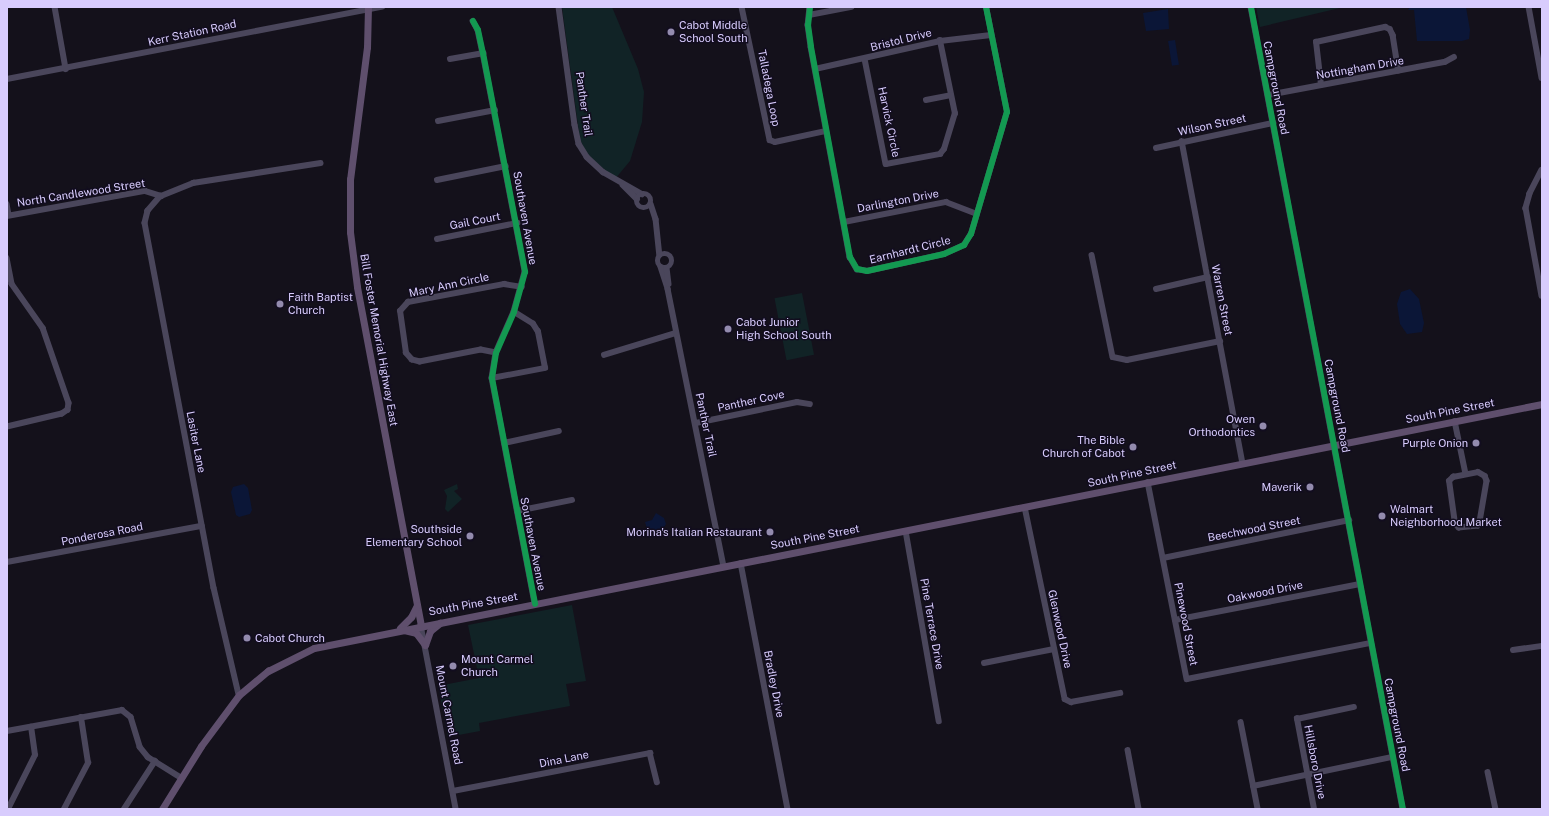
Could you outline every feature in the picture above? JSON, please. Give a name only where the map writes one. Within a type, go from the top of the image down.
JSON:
[{"type":"main road","name":"Bill Foster Memorial Highway East","points":[[368,8],[367,47],[350,180],[350,232],[357,287],[421,625]]},
{"type":"main road","name":"South Pine Street","points":[[162,809],[220,718],[239,695],[268,671],[314,648],[398,629],[535,604],[1542,404]]},
{"type":"main road","points":[[398,629],[409,620],[417,604],[427,618],[440,622]]},
{"type":"main road","points":[[425,645],[430,631],[440,622]]},
{"type":"main road","points":[[398,629],[416,633],[425,645]]},
{"type":"street","points":[[55,7],[66,68]]},
{"type":"street","name":"Kerr Station Road","points":[[7,79],[368,8],[382,7]]},
{"type":"street","name":"Panther Trail","points":[[559,7],[575,125],[579,144],[587,157],[603,172],[623,185],[642,194]]},
{"type":"street","name":"Talladega Loop","points":[[742,7],[770,140],[775,142],[826,131]]},
{"type":"street","name":"Earnhardt Circle","points":[[810,7],[808,25],[815,69],[852,264],[857,269],[867,271],[956,249],[964,245],[971,234],[1007,112],[986,7]]},
{"type":"street","points":[[809,15],[852,7]]},
{"type":"street","name":"Campground Road","points":[[1251,7],[1403,809]]},
{"type":"street","points":[[1529,7],[1542,74]]},
{"type":"street","name":"Southaven Avenue","points":[[473,21],[478,30],[495,110],[525,272],[514,312],[496,353],[492,378],[535,604]]},
{"type":"street","points":[[1321,85],[1316,42],[1385,27],[1390,29],[1393,35],[1399,71]]},
{"type":"street","name":"Bristol Drive","points":[[815,69],[940,41],[992,34]]},
{"type":"street","name":"Harvick Circle","points":[[865,59],[886,164],[942,152],[955,114],[940,41]]},
{"type":"street","points":[[450,59],[483,53]]},
{"type":"street","name":"Nottingham Drive","points":[[1268,95],[1445,62],[1454,57]]},
{"type":"street","points":[[926,100],[951,95]]},
{"type":"street","points":[[438,121],[495,110]]},
{"type":"street","name":"Wilson Street","points":[[1156,148],[1273,122]]},
{"type":"street","name":"Warren Street","points":[[1182,141],[1243,463]]},
{"type":"street","points":[[161,196],[193,183],[320,163]]},
{"type":"street","points":[[437,180],[506,166]]},
{"type":"street","points":[[1542,170],[1530,194],[1526,208],[1542,296]]},
{"type":"street","name":"Panther Trail","points":[[623,185],[637,200],[640,207],[648,206]]},
{"type":"street","name":"North Candlewood Street","points":[[8,215],[145,191],[161,196]]},
{"type":"street","points":[[637,200],[642,194],[650,196],[648,206],[656,219],[663,254],[672,259],[664,267],[657,260],[663,254]]},
{"type":"street","name":"Lasiter Lane","points":[[161,196],[148,211],[145,223],[202,526],[239,695]]},
{"type":"street","name":"Darlington Drive","points":[[844,222],[946,202],[977,214]]},
{"type":"street","points":[[7,204],[8,215]]},
{"type":"street","name":"Gail Court","points":[[437,238],[517,223]]},
{"type":"street","points":[[1092,255],[1113,357],[1127,360],[1220,341]]},
{"type":"street","points":[[7,258],[12,284],[43,328],[69,403],[68,410],[62,414],[7,427]]},
{"type":"street","name":"Panther Trail","points":[[664,267],[676,333],[696,423],[724,566]]},
{"type":"street","points":[[1156,289],[1208,277]]},
{"type":"street","name":"Mary Ann Circle","points":[[496,353],[481,350],[420,362],[412,360],[406,353],[400,311],[405,304],[415,301],[504,284],[522,287]]},
{"type":"street","points":[[492,378],[545,368],[538,332],[533,324],[514,312]]},
{"type":"street","points":[[604,355],[676,333]]},
{"type":"street","name":"Panther Cove","points":[[696,423],[797,402],[810,404]]},
{"type":"street","points":[[1455,421],[1466,474]]},
{"type":"street","points":[[504,444],[559,431]]},
{"type":"street","points":[[1478,472],[1485,476],[1487,481],[1478,526],[1463,529],[1456,524],[1448,485],[1453,478],[1466,474],[1478,472]]},
{"type":"street","name":"Pinewood Street","points":[[1148,482],[1186,680],[1371,644]]},
{"type":"street","points":[[517,511],[572,500]]},
{"type":"street","name":"Glenwood Drive","points":[[1026,507],[1054,649],[1066,700],[1120,693]]},
{"type":"street","name":"Beechwood Street","points":[[1163,558],[1348,520]]},
{"type":"street","name":"Ponderosa Road","points":[[7,562],[202,526]]},
{"type":"street","name":"Pine Terrace Drive","points":[[906,531],[940,721]]},
{"type":"street","name":"Bradley Drive","points":[[741,563],[788,809]]},
{"type":"street","name":"Oakwood Drive","points":[[1175,620],[1360,584]]},
{"type":"street","name":"Mount Carmel Road","points":[[421,625],[456,809]]},
{"type":"street","points":[[1513,650],[1542,647]]},
{"type":"street","points":[[984,663],[1054,649]]},
{"type":"street","name":"Hillsboro Drive","points":[[1314,809],[1297,719],[1354,707]]},
{"type":"street","points":[[7,731],[122,710],[131,717],[140,747],[155,762],[181,778]]},
{"type":"street","points":[[64,809],[88,763],[81,718]]},
{"type":"street","points":[[1241,722],[1258,809]]},
{"type":"street","points":[[8,809],[35,755],[31,727]]},
{"type":"street","points":[[1128,750],[1139,809]]},
{"type":"street","name":"Dina Lane","points":[[453,791],[650,753],[657,782]]},
{"type":"street","points":[[1253,786],[1392,757]]},
{"type":"street","points":[[124,809],[155,762]]},
{"type":"street","points":[[1488,772],[1496,809]]},
{"type":"shaded area","points":[[562,7],[612,7],[638,69],[644,92],[642,122],[630,161],[615,179],[587,154],[580,140]]},
{"type":"shaded area","points":[[1256,7],[1344,7],[1260,27]]},
{"type":"shaded area","points":[[802,293],[814,355],[787,360],[775,298]]},
{"type":"shaded area","points":[[457,484],[458,489],[454,491],[462,499],[448,512],[445,509],[447,496],[444,490]]},
{"type":"shaded area","points":[[572,605],[586,681],[566,684],[570,706],[479,723],[480,731],[448,737],[438,686],[479,678],[468,625]]},
{"type":"water","points":[[1410,7],[1466,7],[1470,30],[1469,39],[1462,41],[1417,41],[1414,10],[1408,10]]},
{"type":"water","points":[[1168,9],[1169,29],[1146,31],[1143,13]]},
{"type":"water","points":[[1175,40],[1179,65],[1172,66],[1168,41]]},
{"type":"water","points":[[1410,289],[1419,299],[1424,323],[1422,332],[1407,334],[1400,324],[1397,304],[1401,292]]},
{"type":"water","points":[[244,484],[248,488],[252,510],[250,514],[239,517],[236,515],[231,492],[233,487]]},
{"type":"water","points":[[656,513],[664,518],[666,524],[660,533],[654,534],[648,532],[645,522],[652,520]]},
{"type":"cycle path","points":[[810,7],[808,25],[811,47],[850,257],[857,269],[867,271],[944,254],[964,245],[971,234],[1007,112],[986,7]]},
{"type":"cycle path","points":[[1251,7],[1403,809]]},
{"type":"cycle path","points":[[473,21],[478,30],[483,53],[525,272],[514,312],[496,353],[492,378],[535,604]]},
{"type":"place","name":"Cabot Middle School South","points":[[671,32]]},
{"type":"place","name":"Faith Baptist Church","points":[[280,304]]},
{"type":"place","name":"Cabot Junior High School South","points":[[728,329]]},
{"type":"place","name":"Owen Orthodontics","points":[[1263,426]]},
{"type":"place","name":"Purple Onion","points":[[1476,443]]},
{"type":"place","name":"The Bible Church of Cabot","points":[[1133,447]]},
{"type":"place","name":"Maverik","points":[[1310,487]]},
{"type":"place","name":"Walmart Neighborhood Market","points":[[1382,516]]},
{"type":"place","name":"Morina's Italian Restaurant","points":[[770,532]]},
{"type":"place","name":"Southside Elementary School","points":[[470,536]]},
{"type":"place","name":"Cabot Church","points":[[247,638]]},
{"type":"place","name":"Mount Carmel Church","points":[[453,666]]}]
